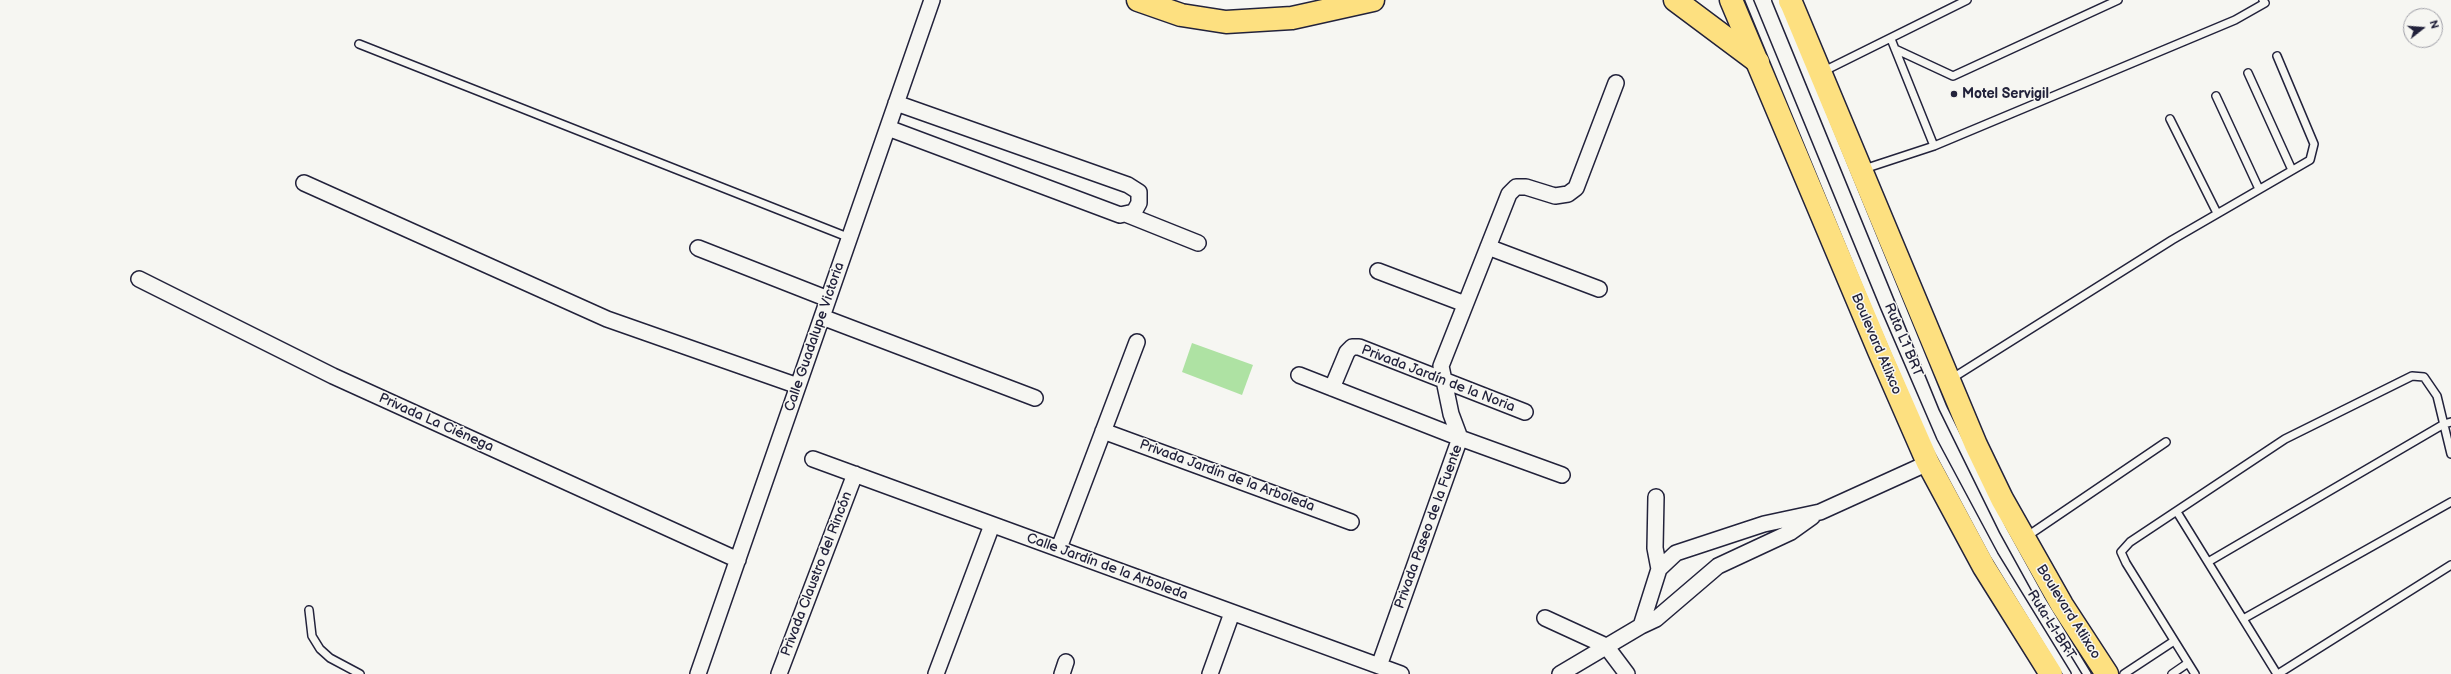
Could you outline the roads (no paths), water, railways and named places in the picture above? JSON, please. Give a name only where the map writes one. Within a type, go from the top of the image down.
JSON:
[{"type":"main road","points":[[1138,0],[1181,15],[1226,22],[1292,18],[1374,0]]},
{"type":"main road","points":[[1675,0],[1758,62]]},
{"type":"main road","name":"Boulevard Atlixco","points":[[1732,0],[1879,352],[1928,463],[1984,567],[2051,674]]},
{"type":"main road","name":"Boulevard Atlixco","points":[[1787,0],[1820,73],[1949,381],[1999,492],[2062,605],[2107,674]]},
{"type":"street","name":"Calle Guadalupe Victoria","points":[[698,674],[932,0]]},
{"type":"street","name":"Privada Paseo de la Fuente","points":[[1379,666],[1460,438],[1454,425],[1441,366],[1509,194],[1516,187],[1526,188],[1555,196],[1568,194],[1576,188],[1616,83]]},
{"type":"street","points":[[896,103],[1128,185],[1139,192],[1139,203],[1134,212],[1128,215]]},
{"type":"street","points":[[888,128],[1120,215],[1128,215],[1198,243]]},
{"type":"street","points":[[304,183],[607,319],[798,386]]},
{"type":"street","points":[[1488,246],[1599,289]]},
{"type":"street","points":[[698,248],[828,299]]},
{"type":"street","points":[[1378,270],[1465,304]]},
{"type":"street","name":"Privada La Ciénega","points":[[139,278],[333,376],[738,560]]},
{"type":"street","points":[[822,317],[1035,398]]},
{"type":"street","points":[[1059,548],[1137,342]]},
{"type":"street","name":"Privada Jardín de la Noria","points":[[1332,388],[1347,352],[1352,347],[1359,347],[1525,412]]},
{"type":"street","points":[[1299,375],[1460,438],[1562,475]]},
{"type":"street","name":"Privada Jardín de la Arboleda","points":[[1103,431],[1351,522]]},
{"type":"street","name":"Calle Jardín de la Arboleda","points":[[813,460],[1059,548],[1401,674]]},
{"type":"street","points":[[1560,674],[1641,626],[1656,620],[1718,566],[1791,532],[1820,512],[1928,463]]},
{"type":"street","name":"Privada Claustro del Rincón","points":[[780,674],[855,474]]},
{"type":"street","points":[[1641,626],[1659,569],[1655,548],[1656,498]]},
{"type":"street","points":[[1659,569],[1676,553],[1687,548],[1764,524],[1820,512]]},
{"type":"street","points":[[936,674],[992,524]]},
{"type":"street","points":[[1210,674],[1232,613]]},
{"type":"street","points":[[1545,618],[1606,646],[1627,674]]},
{"type":"lane","name":"Ruta L1 BRT","points":[[1749,0],[1876,312],[1933,441],[1997,561],[2067,674]]},
{"type":"lane","name":"Ruta L1 BRT","points":[[1787,0],[1943,408],[2003,530],[2041,599],[2087,674]]},
{"type":"lane","points":[[1820,73],[1967,0]]},
{"type":"lane","points":[[1895,49],[1953,76],[2118,0]]},
{"type":"lane","points":[[1860,171],[1934,146],[2235,20],[2265,4],[2263,0]]},
{"type":"lane","points":[[1891,39],[1934,146]]},
{"type":"lane","points":[[359,44],[850,238]]},
{"type":"lane","points":[[1949,381],[2217,213],[2310,160],[2314,144],[2277,56]]},
{"type":"lane","points":[[2248,73],[2292,170]]},
{"type":"lane","points":[[2216,96],[2259,189]]},
{"type":"lane","points":[[2170,119],[2217,213]]},
{"type":"lane","points":[[2195,674],[2126,563],[2122,552],[2130,542],[2285,439],[2412,376],[2424,377],[2437,396],[2447,423],[2451,454]]},
{"type":"lane","points":[[2208,562],[2447,423]]},
{"type":"lane","points":[[2024,538],[2166,442]]},
{"type":"lane","points":[[2243,619],[2451,502]]},
{"type":"lane","points":[[2177,512],[2277,674],[2451,565]]},
{"type":"lane","points":[[309,610],[312,636],[320,649],[330,658],[360,674]]},
{"type":"lane","points":[[2124,674],[2174,641]]},
{"type":"lane","points":[[2172,674],[2188,663]]},
{"type":"place","name":"Motel Servigil","points":[[1954,94]]}]
